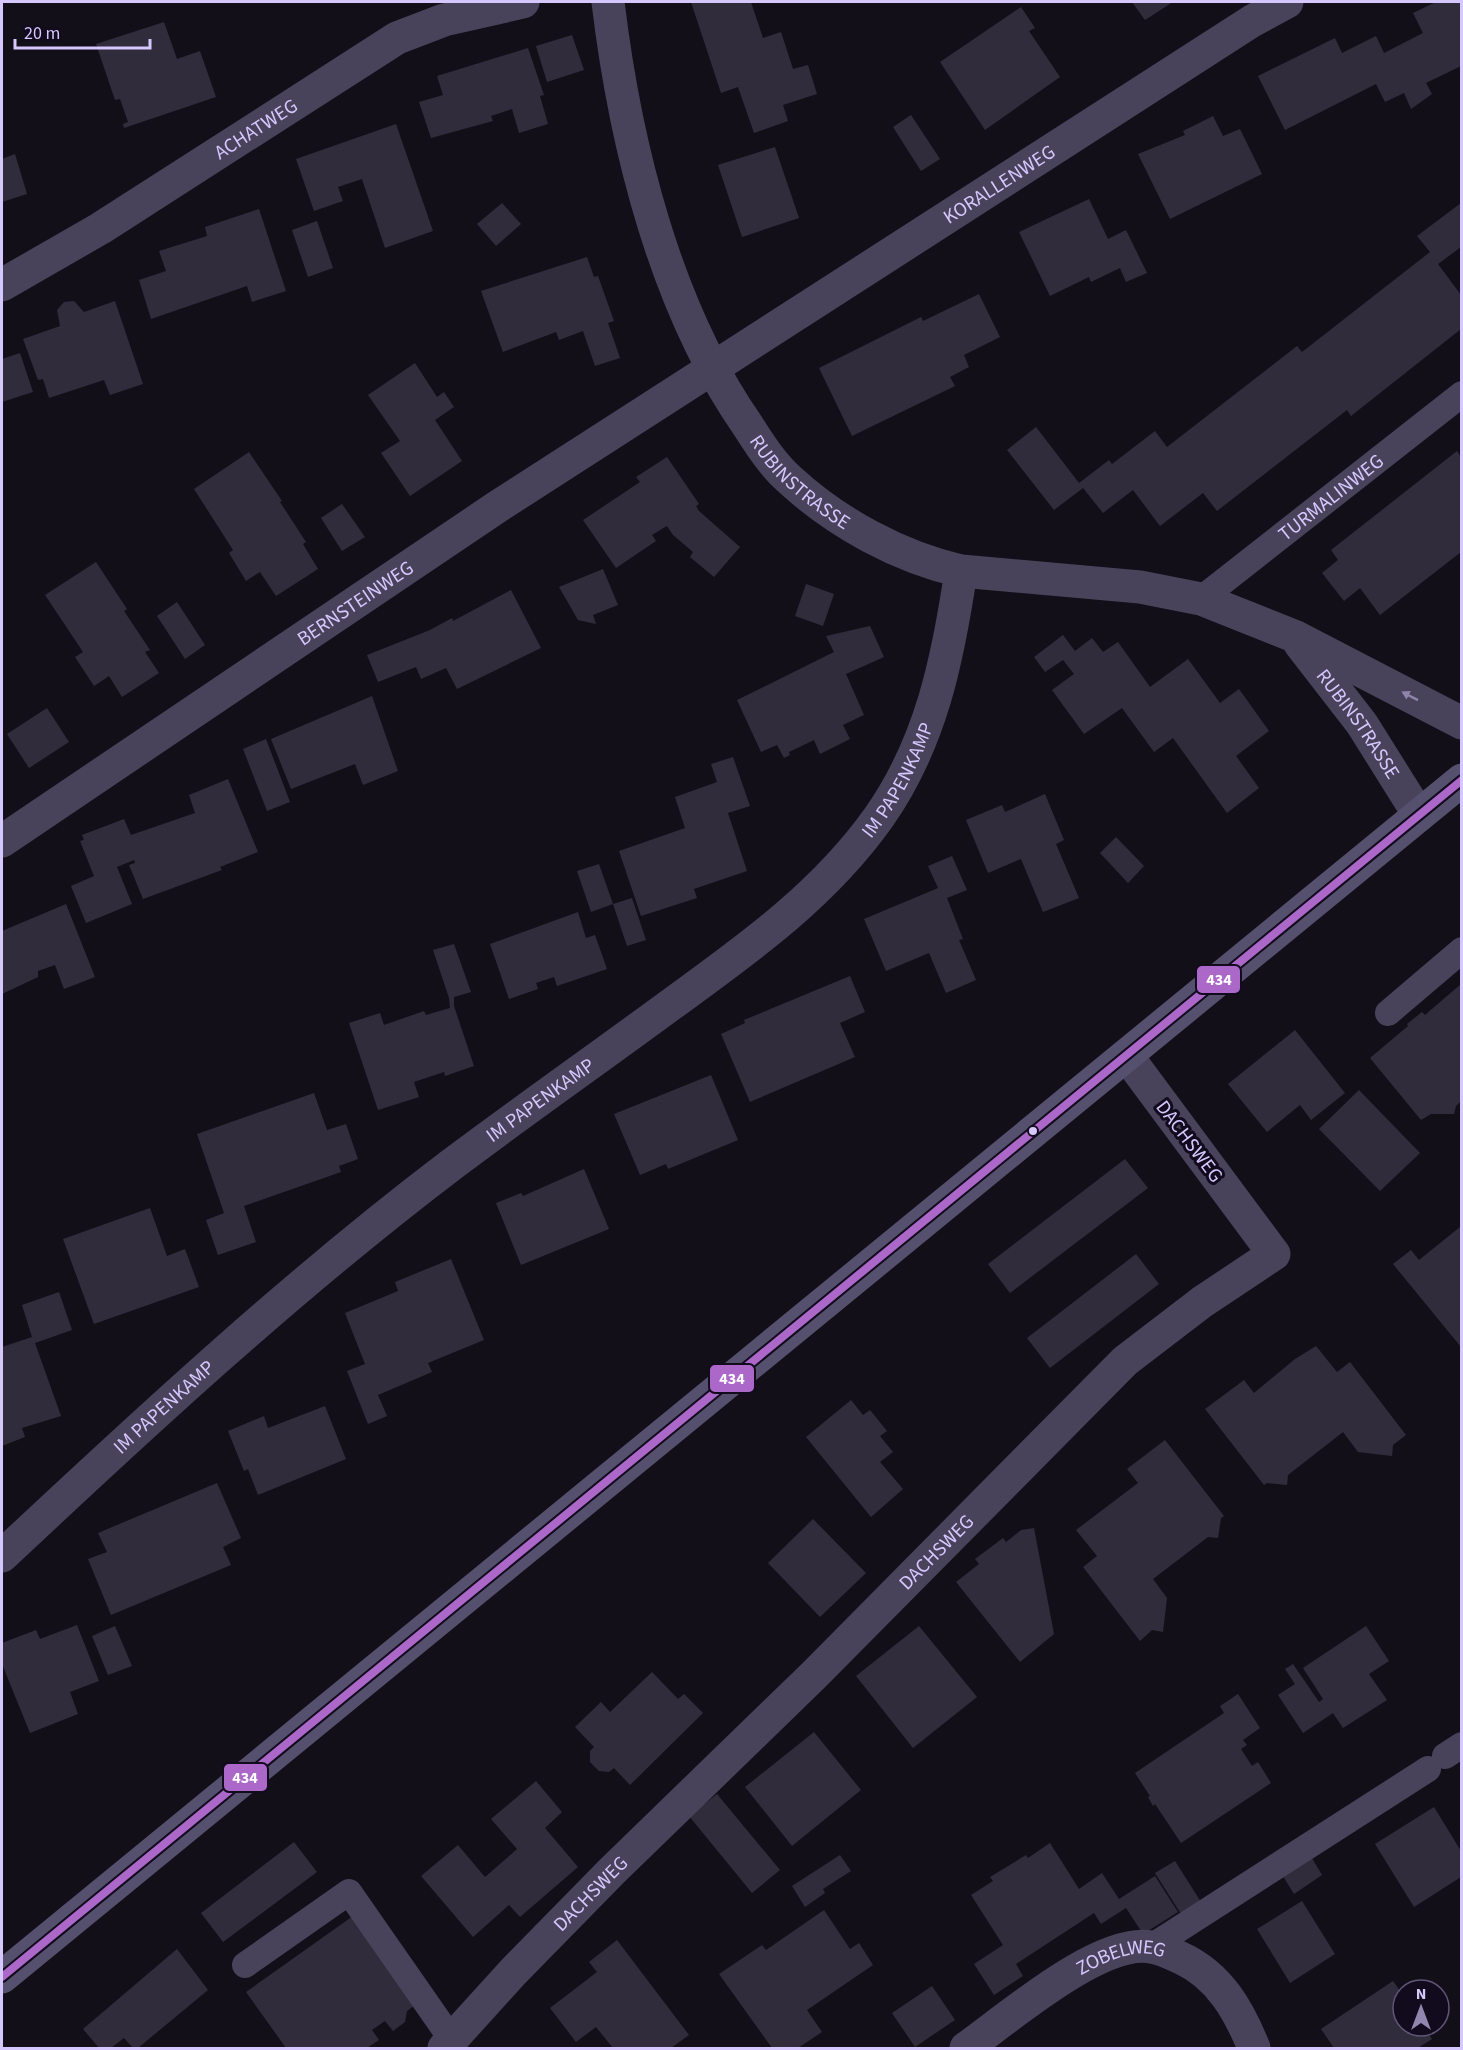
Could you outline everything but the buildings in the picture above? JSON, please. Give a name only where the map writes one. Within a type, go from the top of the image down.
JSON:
[{"type":"main road","points":[[2,1977],[1461,780]]},
{"type":"street","name":"ACHATWEG","points":[[2,285],[101,228],[397,38],[444,20],[523,2]]},
{"type":"street","name":"RUBINSTRASSE","points":[[608,2],[620,81],[642,176],[681,298],[712,367],[747,426],[789,479],[824,508],[867,535],[908,554],[961,571],[1140,587],[1201,599],[1294,636],[1461,723]]},
{"type":"street","name":"KORALLENWEG","points":[[712,367],[1252,21],[1287,2]]},
{"type":"street","name":"BERNSTEINWEG","points":[[2,841],[487,513],[712,367]]},
{"type":"street","name":"IM PAPENKAMP","points":[[2,1556],[165,1403],[372,1228],[451,1166],[780,925],[831,876],[885,808],[902,782],[925,733],[941,685],[961,571]]},
{"type":"street","name":"RUBINSTRASSE","points":[[1294,636],[1362,724],[1419,815]]},
{"type":"street","name":"DACHSWEG","points":[[448,2044],[612,1871],[814,1675],[1125,1361],[1202,1302],[1274,1254],[1127,1056]]},
{"type":"street","name":"ZOBELWEG","points":[[966,2049],[1075,1971],[1105,1955],[1129,1948],[1151,1947],[1192,1963],[1210,1977],[1230,1998],[1254,2049]]},
{"type":"lane","name":"TURMALINWEG","points":[[1201,599],[1461,394]]},
{"type":"lane","points":[[1388,1013],[1461,950]]},
{"type":"lane","points":[[1151,1947],[1445,1757]]},
{"type":"lane","points":[[245,1965],[350,1892],[448,2044]]},
{"type":"transit line","name":"434","points":[[2,1977],[1462,780]]}]
